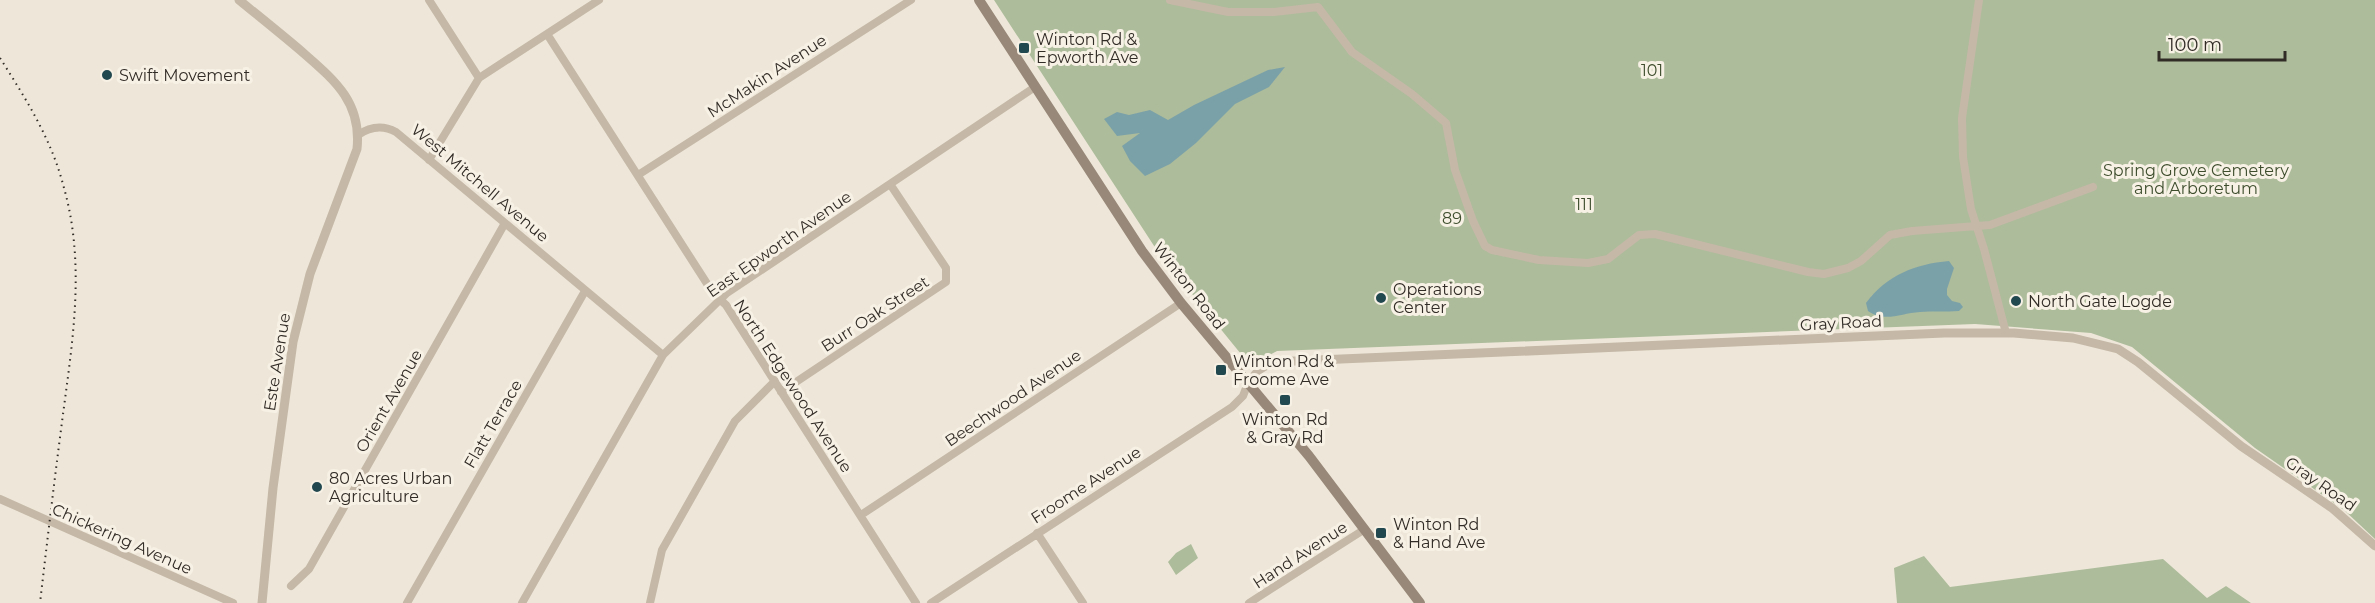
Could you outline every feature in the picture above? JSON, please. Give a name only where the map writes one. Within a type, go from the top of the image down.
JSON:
[{"type":"main road","name":"Winton Road","points":[[979,0],[1142,251],[1181,303],[1309,456],[1420,603]]},
{"type":"street","points":[[239,0],[334,80],[352,109],[358,135]]},
{"type":"street","points":[[429,0],[479,78]]},
{"type":"street","points":[[429,160],[479,78],[599,0]]},
{"type":"street","name":"McMakin Avenue","points":[[638,175],[911,0]]},
{"type":"street","points":[[1170,0],[1228,12],[1274,12],[1318,7],[1352,52],[1412,94],[1446,123],[1455,170],[1480,240],[1485,246],[1492,250],[1539,260],[1588,263],[1608,259],[1639,236],[1655,234],[1808,272],[1824,273],[1848,268],[1861,261],[1890,235],[1990,225],[2093,187]]},
{"type":"street","points":[[1978,0],[1962,117],[1963,157],[1971,209],[2006,333]]},
{"type":"street","name":"North Edgewood Avenue","points":[[547,34],[713,293],[720,299],[775,381],[916,603]]},
{"type":"street","name":"East Epworth Avenue","points":[[522,603],[663,356],[720,299],[1035,87]]},
{"type":"street","name":"West Mitchell Avenue","points":[[358,135],[373,128],[385,128],[396,132],[663,356]]},
{"type":"street","name":"Este Avenue","points":[[262,603],[273,488],[293,342],[310,274],[357,149],[358,135]]},
{"type":"street","name":"Burr Oak Street","points":[[781,392],[944,286],[946,268],[890,184]]},
{"type":"street","name":"Orient Avenue","points":[[291,586],[309,570],[505,223]]},
{"type":"street","name":"Flatt Terrace","points":[[407,603],[585,291]]},
{"type":"street","name":"Beechwood Avenue","points":[[861,515],[1181,303]]},
{"type":"street","name":"Gray Road","points":[[1248,383],[1260,369],[1272,362],[1944,333],[2006,333],[2095,342],[2128,355],[2241,446],[2332,508],[2375,546]]},
{"type":"street","points":[[650,603],[659,557],[735,421],[775,381]]},
{"type":"street","name":"Froome Avenue","points":[[931,603],[1232,407],[1243,396],[1248,383]]},
{"type":"street","name":"Chickering Avenue","points":[[0,499],[233,603]]},
{"type":"street","name":"Hand Avenue","points":[[1249,603],[1365,529]]},
{"type":"street","points":[[1037,533],[1083,603]]},
{"type":"green space","name":"Spring Grove Cemetery and Arboretum","points":[[994,0],[2375,0],[2375,539],[2344,510],[2255,448],[2132,347],[2091,333],[1975,324],[1277,351],[1254,363],[1245,359],[1158,252]]},
{"type":"green space","points":[[1191,544],[1198,558],[1176,575],[1168,562],[1176,553]]},
{"type":"green space","points":[[1924,556],[1950,587],[2163,559],[2207,598],[2226,586],[2251,603],[1897,603],[1894,568]]},
{"type":"water","points":[[1285,67],[1269,87],[1235,104],[1196,143],[1170,164],[1145,176],[1130,161],[1122,146],[1140,133],[1117,136],[1104,119],[1117,112],[1129,115],[1150,110],[1168,120],[1268,70]]},
{"type":"water","points":[[1949,261],[1954,268],[1947,295],[1963,307],[1959,311],[1920,312],[1887,317],[1874,315],[1868,311],[1866,303],[1874,293],[1893,278],[1913,268]]},
{"type":"railway","points":[[0,58],[29,104],[53,153],[71,217],[74,246],[76,276],[73,334],[40,603]]},
{"type":"place","name":"Winton Rd & Epworth Ave","points":[[1024,48]]},
{"type":"place","name":"Swift Movement","points":[[107,75]]},
{"type":"place","name":"Operations Center","points":[[1381,298]]},
{"type":"place","name":"North Gate Logde","points":[[2016,301]]},
{"type":"place","name":"Winton Rd & Froome Ave","points":[[1221,370]]},
{"type":"place","name":"Winton Rd & Gray Rd","points":[[1285,400]]},
{"type":"place","name":"80 Acres Urban Agriculture","points":[[317,487]]},
{"type":"place","name":"Winton Rd & Hand Ave","points":[[1381,533]]},
{"type":"park label","name":"101","points":[[1652,70]]},
{"type":"park label","name":"111","points":[[1584,204]]},
{"type":"park label","name":"89","points":[[1452,218]]}]
